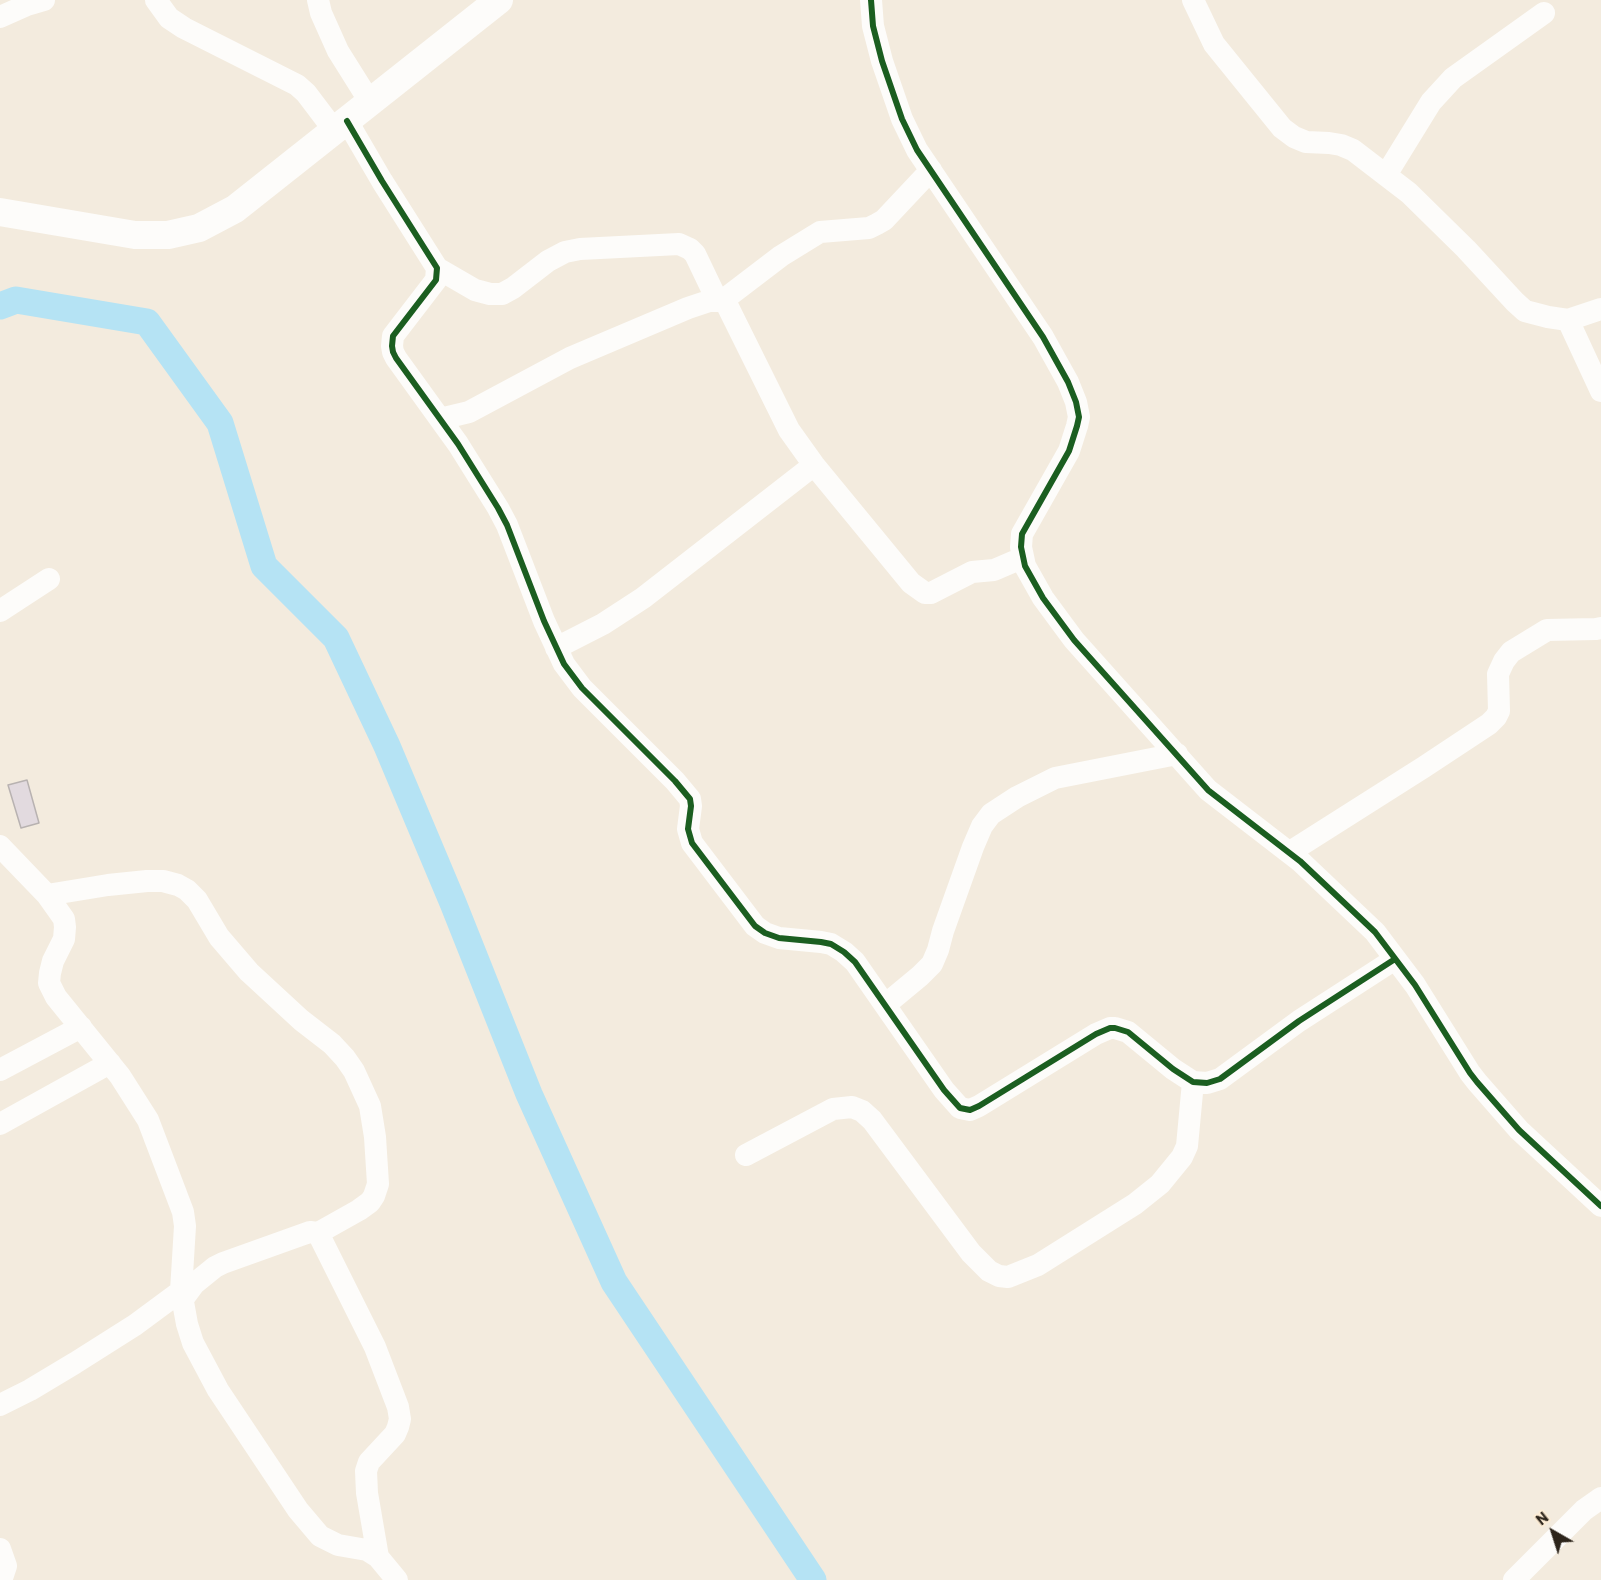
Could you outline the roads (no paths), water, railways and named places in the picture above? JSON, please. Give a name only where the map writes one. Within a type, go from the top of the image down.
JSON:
[{"type":"main road","points":[[0,212],[135,235],[168,235],[199,228],[235,209],[499,0]]},
{"type":"street","points":[[0,17],[44,0]]},
{"type":"street","points":[[156,0],[169,18],[184,28],[297,84],[314,103],[341,126],[382,181],[437,268],[475,290],[502,294],[548,261],[566,252],[580,249],[679,244],[695,254],[720,301]]},
{"type":"street","points":[[318,0],[321,13],[338,51],[370,102]]},
{"type":"street","points":[[871,0],[876,44],[902,119],[917,150],[1043,337],[1068,382],[1076,402],[1079,417],[1069,451],[1022,534],[1022,558],[1043,598],[1074,640],[1208,790],[1290,852],[1375,932],[1415,985],[1477,1082],[1519,1130],[1601,1206]]},
{"type":"street","points":[[1193,0],[1214,44],[1282,128],[1306,142],[1329,142],[1353,150],[1410,193],[1525,310],[1568,320],[1601,309]]},
{"type":"street","points":[[1386,175],[1421,116],[1445,86],[1544,13]]},
{"type":"street","points":[[720,301],[811,236],[820,232],[869,228],[884,220],[931,170]]},
{"type":"street","points":[[437,268],[436,280],[393,336],[392,346],[396,358],[470,463],[507,525],[564,664],[582,688],[675,781],[690,799],[688,829],[692,843],[755,926],[779,938],[831,944],[844,952],[855,962],[944,1090],[960,1108],[970,1110],[979,1106],[1096,1034],[1110,1028],[1128,1032],[1192,1082],[1207,1083],[1220,1079],[1299,1021],[1395,959]]},
{"type":"street","points":[[440,419],[476,409],[570,358],[688,308],[709,301],[720,301],[727,305],[789,430],[814,465],[911,583],[925,593],[934,592],[972,572],[994,570],[1022,558]]},
{"type":"street","points":[[1568,320],[1601,391]]},
{"type":"street","points":[[556,648],[603,624],[643,598],[814,465]]},
{"type":"street","points":[[0,611],[49,579]]},
{"type":"street","points":[[1290,852],[1424,768],[1489,724],[1499,711],[1498,674],[1504,660],[1511,652],[1547,630],[1601,627]]},
{"type":"street","points":[[885,1005],[932,964],[973,847],[982,826],[991,814],[1017,797],[1055,778],[1177,754]]},
{"type":"street","points":[[0,846],[46,895],[64,920],[64,939],[50,973],[50,983],[56,996],[110,1063],[148,1120],[183,1212],[185,1226],[182,1295],[187,1324],[193,1343],[218,1390],[298,1510],[320,1536],[338,1545],[367,1550],[378,1557],[397,1580]]},
{"type":"street","points":[[0,1405],[75,1364],[182,1295],[223,1263],[304,1234],[318,1233],[359,1210],[370,1202],[378,1184],[375,1137],[370,1106],[354,1071],[332,1044],[301,1020],[249,972],[219,937],[197,900],[187,890],[163,881],[147,881],[46,895]]},
{"type":"street","points":[[0,1070],[81,1027]]},
{"type":"street","points":[[0,1124],[110,1063]]},
{"type":"street","points":[[746,1155],[833,1109],[852,1107],[872,1120],[971,1253],[989,1271],[1008,1277],[1038,1265],[1135,1204],[1160,1184],[1187,1146],[1192,1082]]},
{"type":"street","points":[[318,1233],[375,1347],[398,1407],[400,1419],[395,1434],[369,1462],[366,1471],[378,1557]]},
{"type":"street","points":[[1514,1580],[1584,1510],[1601,1498]]},
{"type":"street","points":[[0,1549],[6,1566],[0,1578]]},
{"type":"waterway","points":[[0,306],[16,300],[147,322],[220,423],[264,566],[336,638],[387,746],[529,1094],[614,1282],[813,1580]]}]
